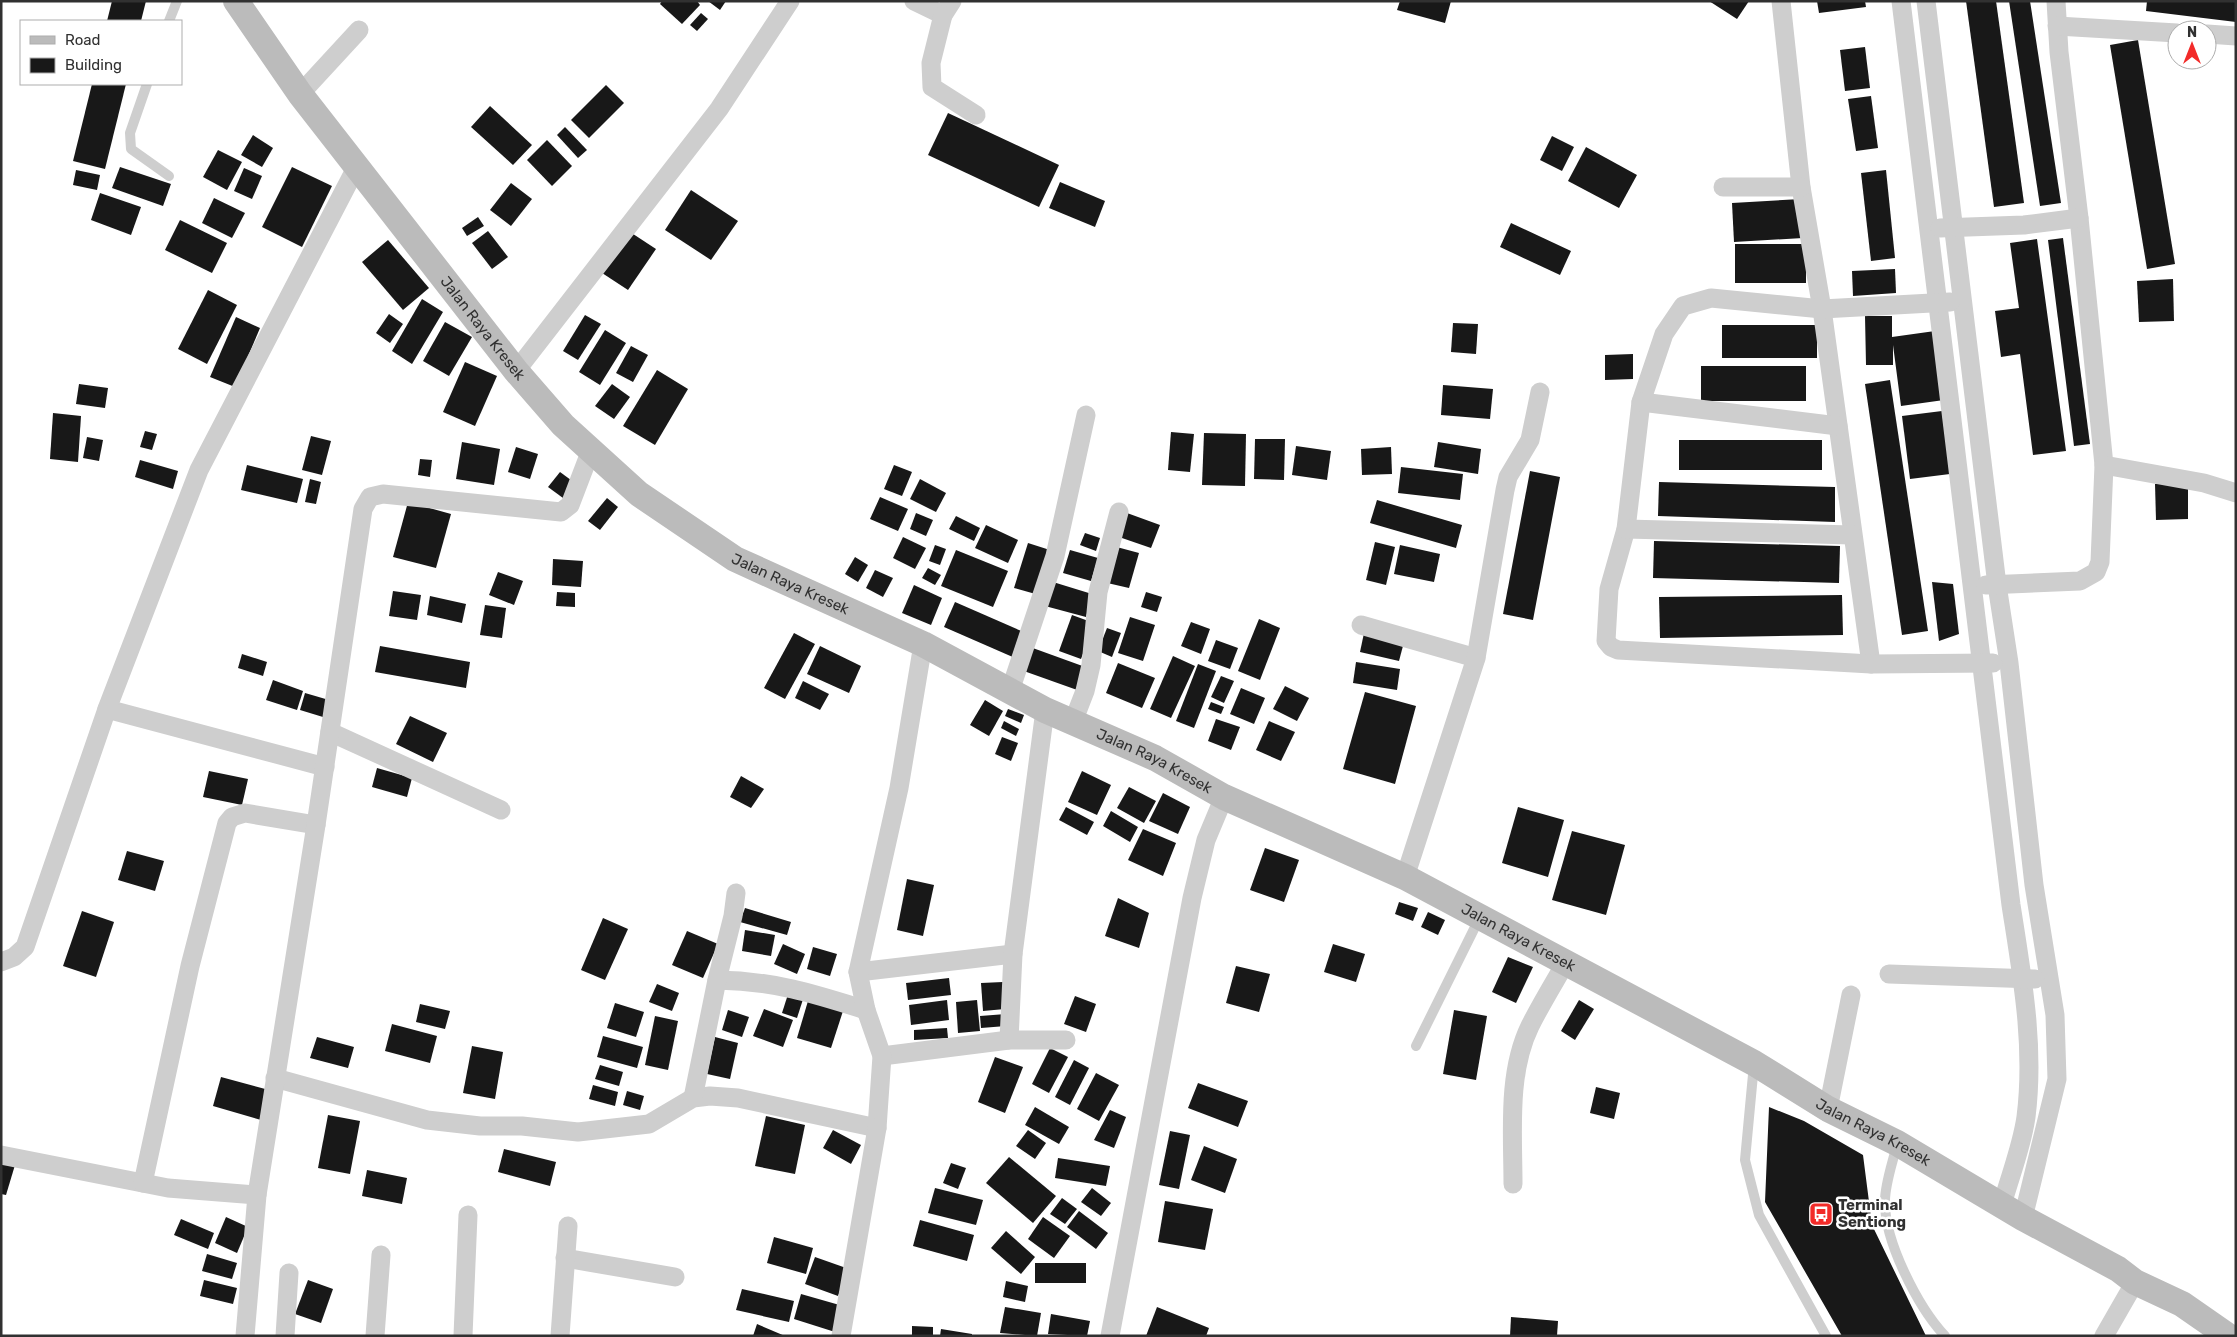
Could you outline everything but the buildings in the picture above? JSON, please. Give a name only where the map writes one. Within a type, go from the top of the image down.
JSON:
[{"type":"main road","name":"Jalan Raya Kresek","points":[[236,1],[300,94],[516,371],[563,425],[639,494],[735,559],[923,644],[1045,710],[1155,758],[1224,797],[1405,878],[1480,917],[1754,1063],[1828,1109],[1897,1143],[2013,1211],[2118,1269],[2135,1282],[2182,1304],[2228,1336]]},
{"type":"street","points":[[516,371],[719,109],[790,1]]},
{"type":"street","points":[[914,1],[948,8],[931,63],[932,87],[976,115]]},
{"type":"street","points":[[1901,1],[2011,906],[2028,1018],[2030,1072],[2013,1211]]},
{"type":"street","points":[[1926,1],[1997,585],[2009,663],[2034,885],[2055,1015],[2057,1079],[2013,1211]]},
{"type":"street","points":[[1972,586],[2080,581],[2096,572],[2100,562],[2104,466],[2057,26],[2056,1]]},
{"type":"street","points":[[1778,5],[1801,187],[1822,309],[1852,535],[1872,664]]},
{"type":"street","points":[[2057,26],[2167,32]]},
{"type":"street","points":[[300,94],[359,30]]},
{"type":"street","points":[[2217,35],[2236,36]]},
{"type":"street","points":[[1,962],[14,957],[25,947],[107,709],[199,470],[357,166]]},
{"type":"street","points":[[1723,187],[1801,187]]},
{"type":"street","points":[[1929,229],[2024,225],[2079,218]]},
{"type":"street","points":[[1963,300],[1822,309],[1711,298],[1683,306],[1664,334],[1641,402],[1626,529],[1609,589],[1606,642],[1618,650],[1872,664],[2009,663]]},
{"type":"street","points":[[1405,878],[1476,658],[1507,484],[1530,440],[1540,392]]},
{"type":"street","points":[[1641,402],[1838,426]]},
{"type":"street","points":[[1010,691],[1055,556],[1086,415]]},
{"type":"street","points":[[244,1336],[257,1195],[325,767],[363,508],[370,497],[383,494],[561,512],[570,505],[591,450]]},
{"type":"street","points":[[2104,466],[2204,483],[2236,493]]},
{"type":"street","points":[[1073,722],[1085,691],[1091,665],[1098,592],[1119,512]]},
{"type":"street","points":[[1626,529],[1852,535]]},
{"type":"street","points":[[1361,625],[1476,658]]},
{"type":"street","points":[[842,1336],[877,1128],[882,1056],[866,1010],[858,972],[899,788],[923,644]]},
{"type":"street","points":[[107,709],[325,767]]},
{"type":"street","points":[[1009,1040],[1013,954],[1045,710]]},
{"type":"street","points":[[330,732],[501,810]]},
{"type":"street","points":[[1110,1336],[1192,898],[1206,840],[1224,797]]},
{"type":"street","points":[[143,1183],[190,966],[227,823],[232,817],[245,813],[316,825]]},
{"type":"street","points":[[693,1098],[717,980],[733,916],[736,893]]},
{"type":"street","points":[[858,972],[1013,954]]},
{"type":"street","points":[[1513,1184],[1513,1109],[1519,1056],[1530,1026],[1566,962]]},
{"type":"street","points":[[1889,974],[2023,980],[2049,978]]},
{"type":"street","points":[[717,980],[762,982],[793,987],[866,1010]]},
{"type":"street","points":[[1828,1109],[1852,995]]},
{"type":"street","points":[[882,1056],[1009,1040],[1066,1040]]},
{"type":"street","points":[[275,1078],[427,1120],[480,1126],[522,1126],[578,1132],[649,1124],[693,1098],[710,1096],[738,1098],[877,1128]]},
{"type":"street","points":[[1,1155],[168,1188],[257,1195]]},
{"type":"street","points":[[463,1336],[468,1215]]},
{"type":"street","points":[[560,1336],[568,1226]]},
{"type":"street","points":[[375,1336],[381,1255]]},
{"type":"street","points":[[565,1258],[675,1277]]},
{"type":"street","points":[[285,1336],[289,1273]]},
{"type":"street","points":[[2104,1336],[2135,1282]]},
{"type":"lane","points":[[170,20],[176,1]]},
{"type":"lane","points":[[147,85],[130,133],[131,149],[169,176]]},
{"type":"lane","points":[[1416,1046],[1480,917]]},
{"type":"lane","points":[[1754,1063],[1744,1160],[1759,1215],[1826,1336]]},
{"type":"lane","points":[[1897,1143],[1884,1200],[1890,1241],[1928,1318],[1945,1336]]},
{"type":"place","name":"Terminal Sentiong","points":[[1821,1214]]}]
